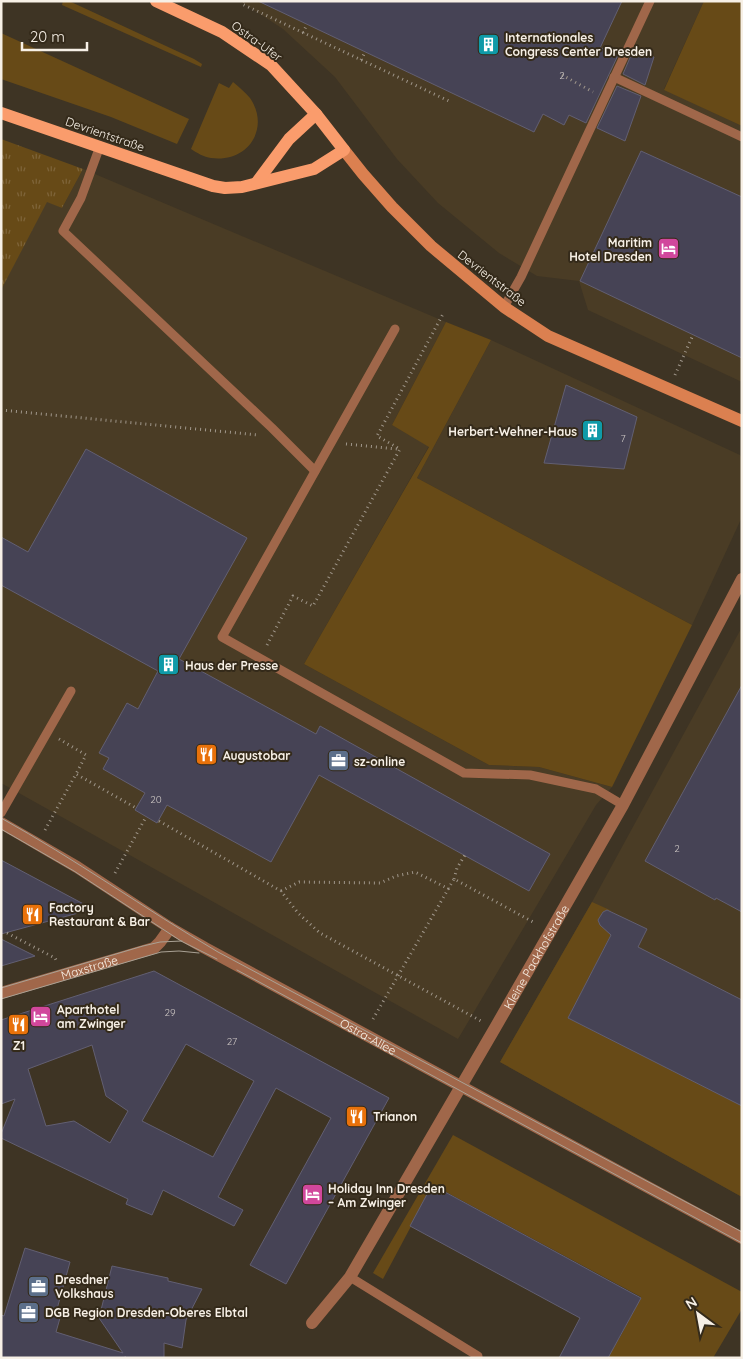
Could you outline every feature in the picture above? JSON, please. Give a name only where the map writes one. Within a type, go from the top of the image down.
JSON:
[{"type":"main road","name":"Ostra-Ufer","points":[[156,1],[222,32],[271,65],[316,114],[344,150]]},
{"type":"main road","name":"Devrientstraße","points":[[1,113],[213,186],[225,188],[242,187],[314,169],[344,150],[380,194],[431,246],[504,307],[548,336],[742,421]]},
{"type":"main road","points":[[257,182],[289,139],[316,114]]},
{"type":"street","name":"Kleine Packhofstraße","points":[[312,1323],[350,1277],[551,932],[623,805],[742,579]]},
{"type":"street","name":"Ostra-Allee","points":[[1,824],[38,844],[170,928],[742,1238]]},
{"type":"street","name":"Maxstraße","points":[[1,993],[154,948],[170,928]]},
{"type":"lane","points":[[504,307],[521,276],[650,1]]},
{"type":"lane","points":[[614,78],[742,137]]},
{"type":"lane","points":[[100,146],[80,198],[63,231],[315,471]]},
{"type":"lane","points":[[395,329],[222,637],[464,773],[530,775],[596,789],[623,805]]},
{"type":"lane","points":[[1,813],[71,691]]},
{"type":"lane","points":[[350,1277],[478,1356],[478,1358]]},
{"type":"path","points":[[243,1],[242,4],[451,102]]},
{"type":"path","points":[[303,33],[307,24]]},
{"type":"path","points":[[361,60],[365,52]]},
{"type":"path","points":[[562,75],[582,86]]},
{"type":"path","points":[[400,449],[377,436],[443,314]]},
{"type":"path","points":[[680,364],[693,334]]},
{"type":"path","points":[[1,410],[282,438]]},
{"type":"path","points":[[331,442],[400,449]]},
{"type":"path","points":[[260,658],[293,596],[313,606],[400,449]]},
{"type":"path","points":[[38,844],[86,755],[47,732]]},
{"type":"path","points":[[76,774],[136,808]]},
{"type":"path","points":[[107,887],[146,817]]},
{"type":"path","points":[[159,820],[281,891],[298,913],[320,932],[495,1028]]},
{"type":"path","points":[[364,1034],[454,879],[457,868],[465,855]]},
{"type":"path","points":[[281,891],[299,882],[380,884],[396,876],[415,872],[448,889]]},
{"type":"path","points":[[454,879],[551,932]]},
{"type":"path","points":[[7,933],[56,958],[61,976]]},
{"type":"shaded area","points":[[240,1],[704,1],[664,89],[742,126],[742,382],[588,310],[579,281],[537,276],[499,253],[438,203],[397,159],[335,77],[283,29]]},
{"type":"shaded area","points":[[83,169],[446,322],[392,425],[429,446],[304,664],[489,765],[539,767],[612,787],[596,805],[458,1039],[1,783],[1,289],[47,201],[62,208]]},
{"type":"shaded area","points":[[491,340],[740,455],[742,458],[742,517],[692,625],[417,478]]},
{"type":"shaded area","points":[[742,627],[742,1197],[500,1062],[592,902]]},
{"type":"green space","points":[[63,1],[69,1],[194,59],[202,64],[201,67],[62,5]]},
{"type":"green space","points":[[704,1],[742,1],[742,126],[664,90]]},
{"type":"green space","points":[[1,33],[189,119],[177,144],[111,117],[1,79]]},
{"type":"green space","points":[[233,82],[250,98],[256,110],[258,121],[252,142],[235,155],[224,158],[203,156],[191,149],[219,83],[229,88]]},
{"type":"green space","points":[[1,139],[83,169],[62,208],[47,202],[1,290]]},
{"type":"green space","points":[[446,322],[491,340],[417,478],[692,625],[612,787],[539,767],[489,765],[304,664],[429,447],[392,425]]},
{"type":"green space","points":[[592,902],[612,911],[607,910],[603,912],[598,920],[612,932],[569,1018],[742,1106],[742,1197],[500,1062]]},
{"type":"green space","points":[[453,1135],[742,1292],[742,1309],[713,1358],[611,1358],[595,1349],[619,1339],[641,1297],[433,1185],[383,1279],[373,1273]]},
{"type":"building","name":"Internationales Congress Center Dresden","points":[[258,1],[622,1],[600,48],[620,51],[586,123],[569,115],[564,125],[543,114],[534,132]]},
{"type":"building","points":[[632,53],[654,57],[645,85],[623,74]]},
{"type":"building","points":[[617,86],[641,96],[625,141],[597,128]]},
{"type":"building","name":"Maritim Hotel Dresden","points":[[641,151],[742,197],[742,358],[580,281]]},
{"type":"building","name":"Herbert-Wehner-Haus","points":[[566,385],[637,417],[624,469],[544,463]]},
{"type":"building","name":"Haus der Presse","points":[[86,449],[247,538],[179,659],[316,734],[320,726],[550,854],[529,891],[319,775],[271,862],[167,805],[157,823],[135,810],[145,793],[103,769],[109,758],[99,753],[127,703],[138,709],[158,671],[1,585],[1,537],[28,552]]},
{"type":"building","points":[[742,685],[742,912],[716,898],[715,900],[645,861]]},
{"type":"building","points":[[1,860],[16,868],[93,909],[1,934]]},
{"type":"building","points":[[607,910],[647,929],[638,947],[742,1000],[742,1106],[568,1018],[611,935],[600,925],[598,920],[603,912]]},
{"type":"building","points":[[1,939],[35,956],[1,966]]},
{"type":"building","points":[[154,971],[389,1098],[286,1284],[250,1265],[331,1118],[276,1088],[218,1197],[243,1210],[234,1226],[163,1190],[152,1215],[126,1204],[128,1199],[1,1138],[15,1099],[1,1104],[1,1020]],"holes":[[[186,1044],[254,1081],[213,1157],[142,1121]],[[92,1045],[106,1096],[128,1111],[110,1143],[74,1121],[46,1126],[28,1069]]]},
{"type":"building","points":[[432,1185],[641,1298],[608,1358],[559,1358],[580,1318],[410,1226]]},
{"type":"building","points":[[25,1248],[70,1262],[57,1309],[62,1311],[56,1332],[123,1353],[99,1318],[112,1266],[168,1278],[168,1281],[202,1289],[186,1320],[182,1348],[164,1343],[164,1358],[127,1358],[125,1356],[125,1358],[1,1358],[1,1315],[4,1316]]},
{"type":"tram line","points":[[1,818],[56,850],[218,952],[742,1232]]},
{"type":"tram line","points":[[1,829],[74,871],[181,941],[217,959]]},
{"type":"tram line","points":[[1,988],[143,946],[160,942],[182,941]]},
{"type":"tram line","points":[[1,999],[161,952],[199,953]]},
{"type":"tram line","points":[[237,970],[742,1243]]},
{"type":"place","name":"Internationales Congress Center Dresden","points":[[489,44]]},
{"type":"place","name":"Maritim Hotel Dresden","points":[[668,249]]},
{"type":"place","name":"Herbert-Wehner-Haus","points":[[593,431]]},
{"type":"place","name":"Haus der Presse","points":[[169,665]]},
{"type":"place","name":"Augustobar","points":[[207,755]]},
{"type":"place","name":"sz-online","points":[[338,761]]},
{"type":"place","name":"Factory Restaurant & Bar","points":[[33,914]]},
{"type":"place","name":"Aparthotel am Zwinger","points":[[41,1016]]},
{"type":"place","name":"Z1","points":[[19,1024]]},
{"type":"place","name":"Trianon","points":[[357,1116]]},
{"type":"place","name":"Holiday Inn Dresden – Am Zwinger","points":[[312,1195]]},
{"type":"place","name":"Dresdner Volkshaus","points":[[39,1286]]},
{"type":"place","name":"DGB Region Dresden-Oberes Elbtal","points":[[29,1312]]}]
